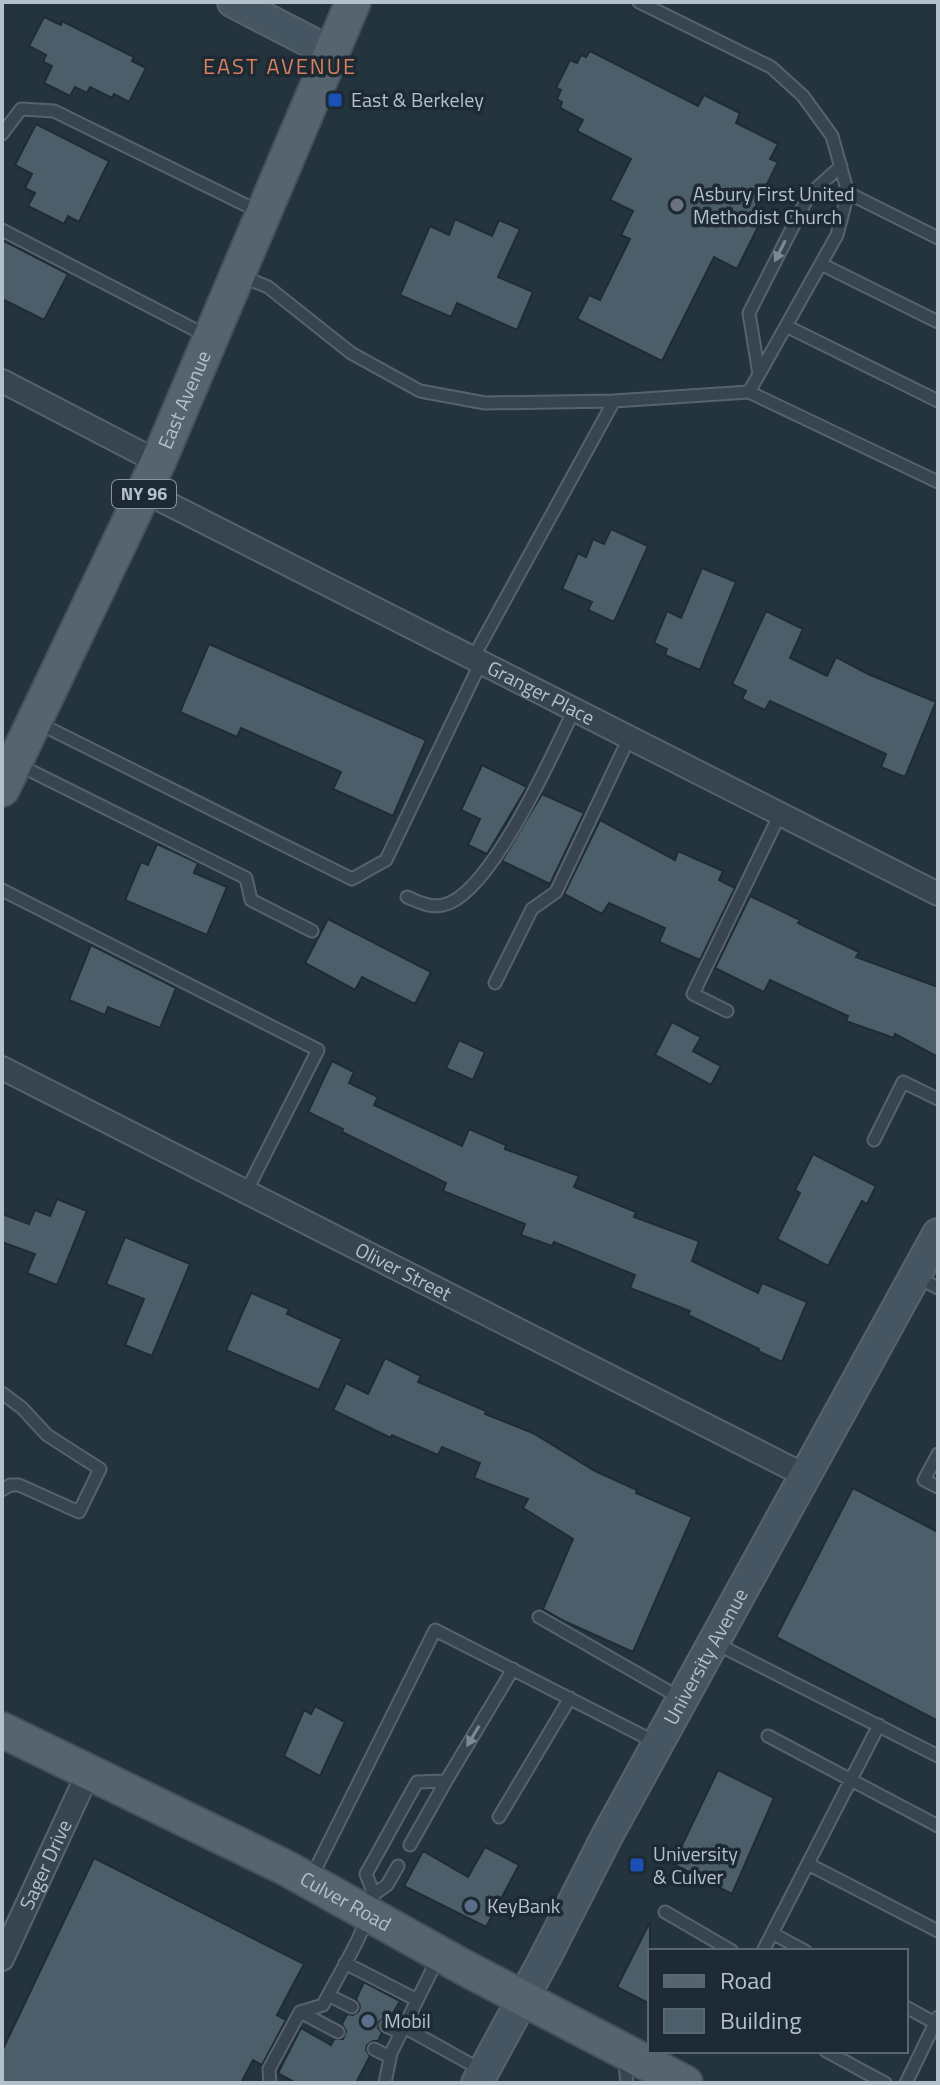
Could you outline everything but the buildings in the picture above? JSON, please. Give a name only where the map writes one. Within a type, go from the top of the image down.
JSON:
[{"type":"main road","points":[[233,2],[332,53]]},
{"type":"main road","name":"East Avenue","points":[[8,776],[152,477],[353,2]]},
{"type":"main road","name":"University Avenue","points":[[480,2077],[607,1836],[806,1476],[927,1282],[938,1234]]},
{"type":"main road","name":"Culver Road","points":[[2,1730],[310,1881],[371,1904],[440,1953],[524,1998],[625,2067],[683,2082]]},
{"type":"street","name":"Granger Place","points":[[2,381],[152,477],[477,660],[938,894]]},
{"type":"street","name":"Oliver Street","points":[[2,1068],[806,1476]]},
{"type":"street","name":"Sager Drive","points":[[2,1959],[89,1771]]},
{"type":"lane","points":[[639,2],[771,67],[803,96],[832,136],[841,166],[848,193],[837,235],[749,392]]},
{"type":"lane","points":[[2,134],[21,109],[54,111],[264,214]]},
{"type":"lane","points":[[759,374],[749,313],[809,195],[841,166]]},
{"type":"lane","points":[[848,193],[938,238]]},
{"type":"lane","points":[[2,230],[211,338]]},
{"type":"lane","points":[[821,264],[938,322]]},
{"type":"lane","points":[[238,275],[268,287],[351,353],[420,391],[485,403],[614,401],[749,392],[938,482]]},
{"type":"lane","points":[[786,326],[938,401]]},
{"type":"lane","points":[[34,721],[352,879],[386,860],[477,660],[614,401]]},
{"type":"lane","points":[[407,897],[425,905],[443,905],[455,900],[474,884],[511,834],[574,710]]},
{"type":"lane","points":[[495,983],[532,909],[556,892],[629,738]]},
{"type":"lane","points":[[8,776],[246,878],[251,900],[312,931]]},
{"type":"lane","points":[[727,1011],[693,994],[780,814]]},
{"type":"lane","points":[[2,890],[318,1050],[246,1192]]},
{"type":"lane","points":[[874,1140],[903,1082],[938,1099]]},
{"type":"lane","points":[[2,1393],[22,1408],[47,1435],[100,1469],[79,1512],[19,1485],[10,1485],[2,1490]]},
{"type":"lane","points":[[938,1454],[924,1480],[938,1487]]},
{"type":"lane","points":[[539,1617],[682,1699]]},
{"type":"lane","points":[[310,1881],[435,1630],[658,1743]]},
{"type":"lane","points":[[714,1642],[938,1756]]},
{"type":"lane","points":[[410,1845],[513,1669]]},
{"type":"lane","points":[[499,1817],[570,1698]]},
{"type":"lane","points":[[764,1949],[879,1725]]},
{"type":"lane","points":[[768,1736],[938,1826]]},
{"type":"lane","points":[[371,1904],[366,1874],[417,1782],[446,1781]]},
{"type":"lane","points":[[808,1864],[938,1931]]},
{"type":"lane","points":[[270,2083],[269,2069],[300,2012],[323,2005],[371,1904],[398,1866]]},
{"type":"lane","points":[[665,1912],[729,1949]]},
{"type":"lane","points":[[772,1933],[801,1949]]},
{"type":"lane","points":[[385,2083],[390,2057],[440,1953]]},
{"type":"lane","points":[[345,1963],[417,2000]]},
{"type":"lane","points":[[328,1995],[352,2007]]},
{"type":"lane","points":[[906,2083],[937,2020],[908,2008]]},
{"type":"lane","points":[[300,2012],[338,2032]]},
{"type":"lane","points":[[386,2026],[402,2030],[480,2077]]},
{"type":"lane","points":[[374,2049],[390,2057]]},
{"type":"lane","points":[[830,2053],[885,2083]]},
{"type":"place","name":"East & Berkeley","points":[[335,100]]},
{"type":"place","name":"Asbury First United Methodist Church","points":[[677,205]]},
{"type":"place","name":"University & Culver","points":[[637,1865]]},
{"type":"place","name":"KeyBank","points":[[471,1906]]},
{"type":"place","name":"Mobil","points":[[368,2021]]},
{"type":"district","name":"EAST AVENUE","points":[[280,66]]}]
